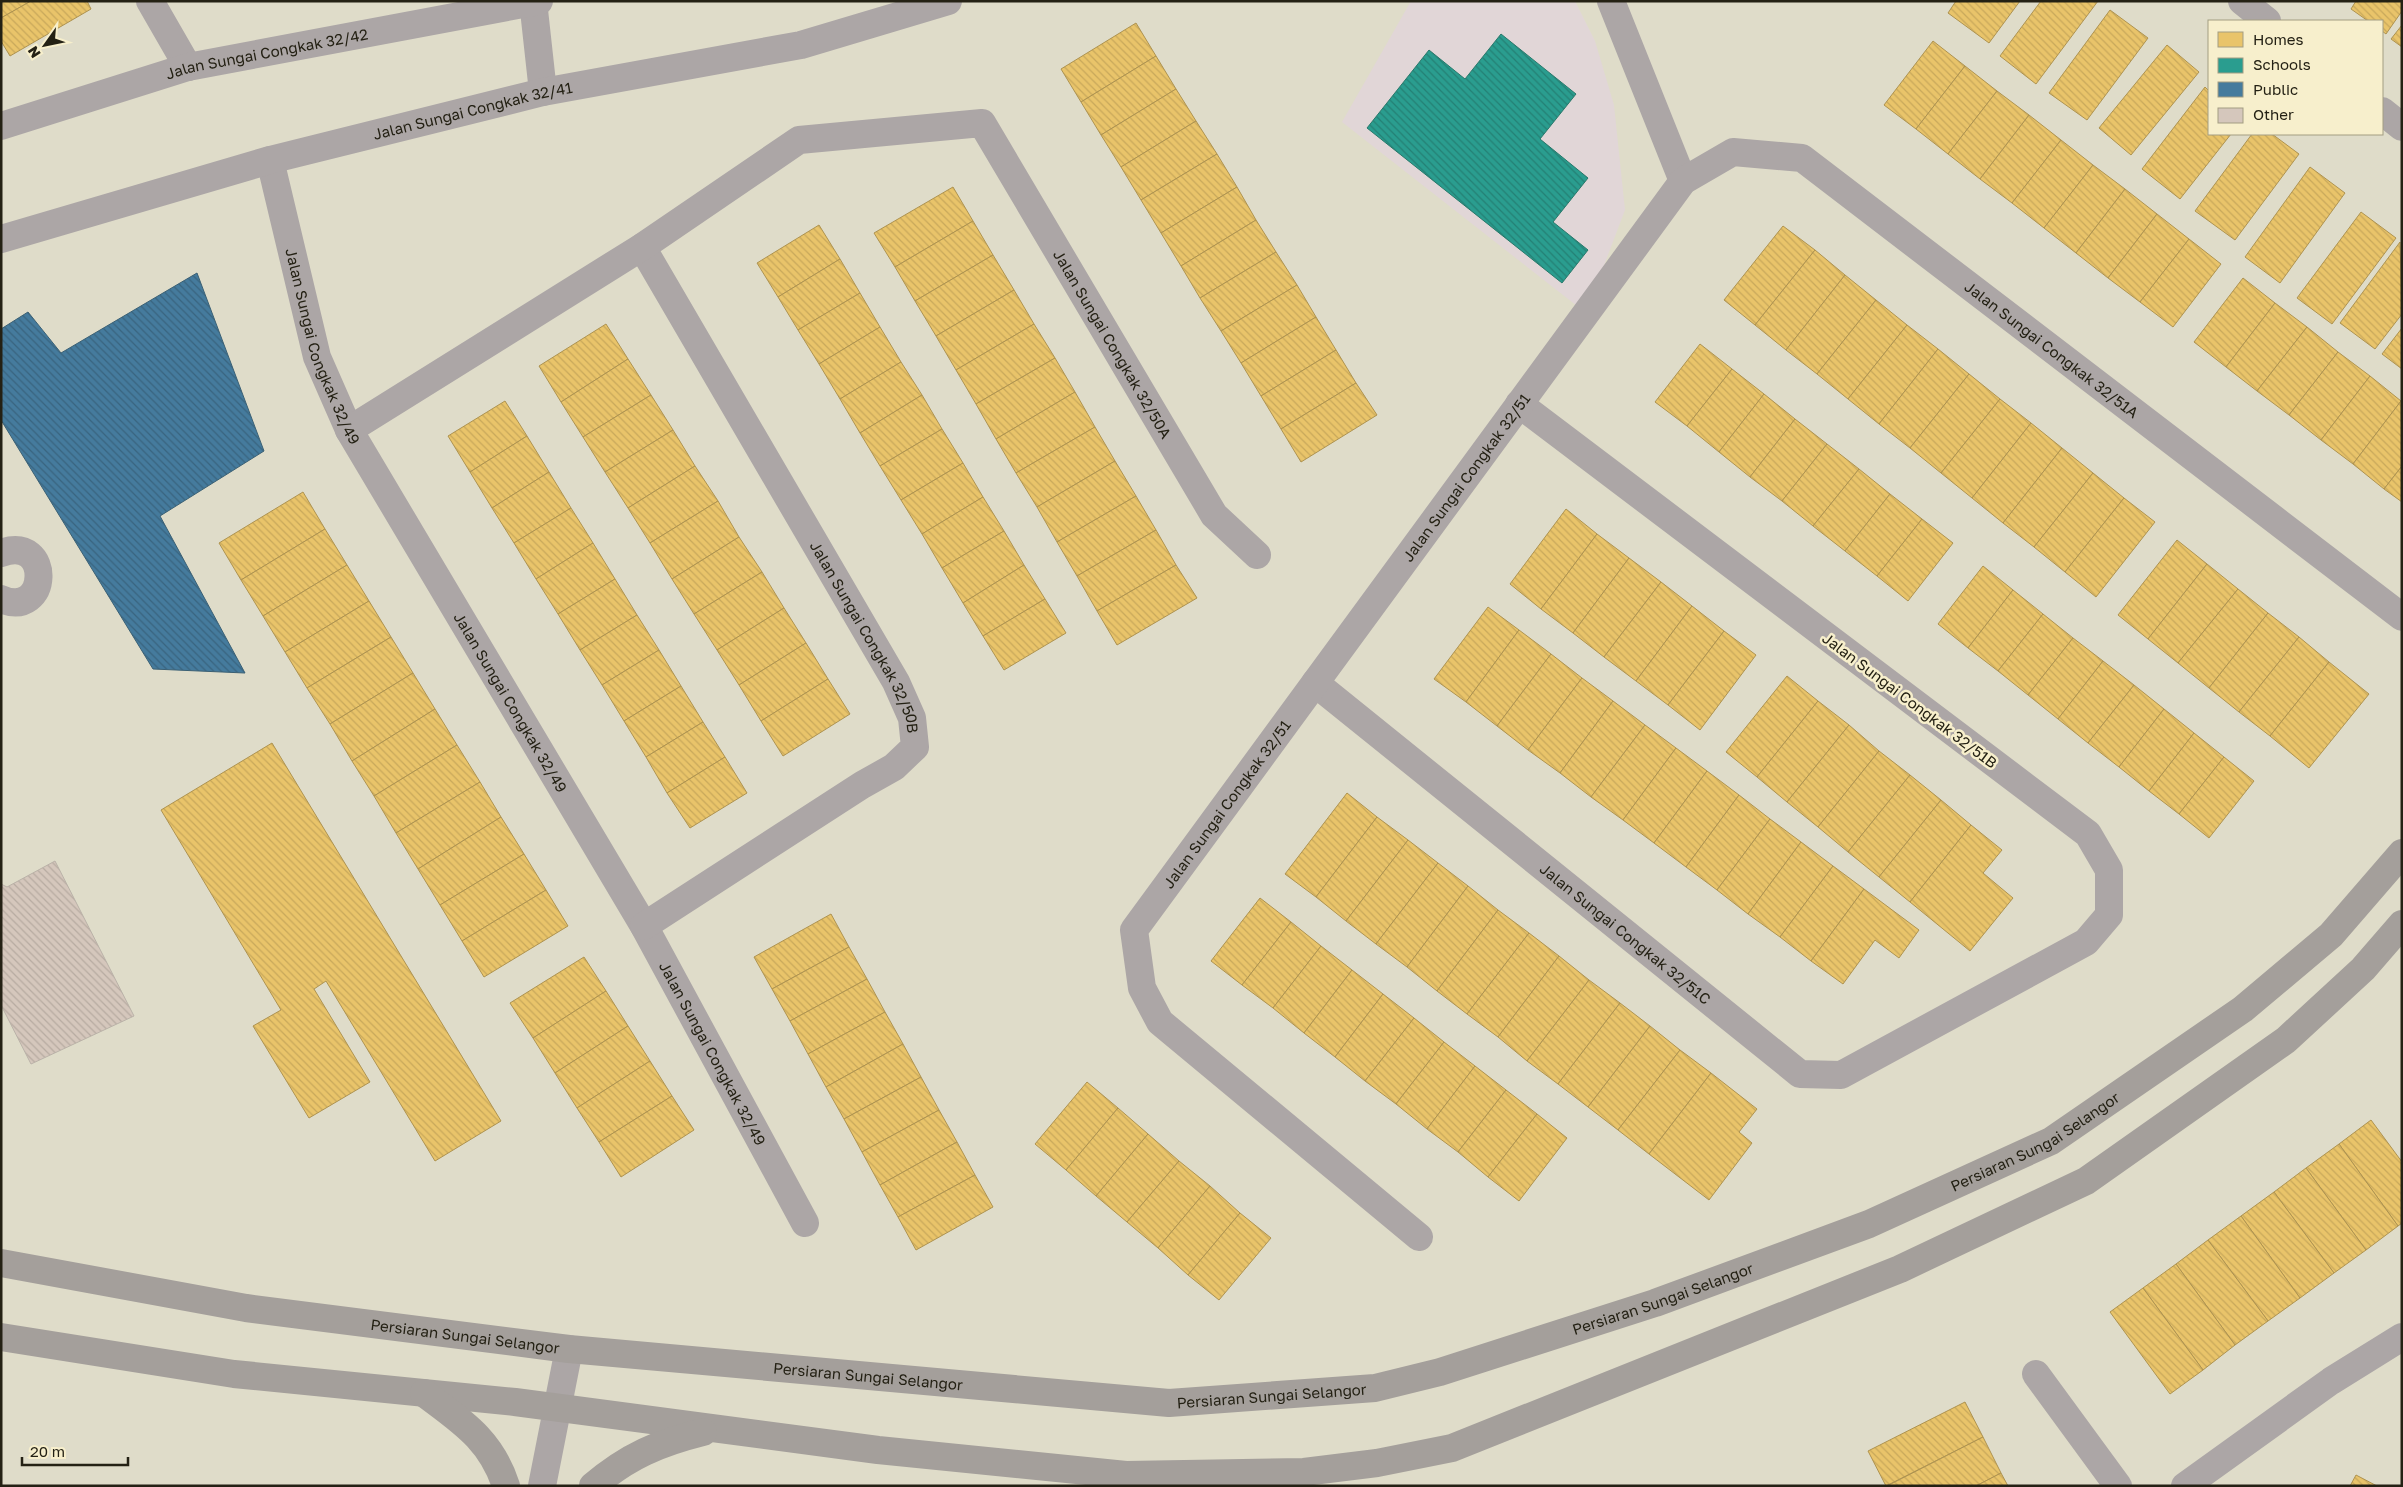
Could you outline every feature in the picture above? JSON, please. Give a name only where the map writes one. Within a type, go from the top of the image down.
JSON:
[{"type":"main road","name":"Persiaran Sungai Selangor","points":[[1,1264],[246,1308],[569,1349],[1169,1403],[1375,1388],[1440,1372],[1655,1303],[1869,1224],[2051,1141],[2243,1009],[2331,935],[2402,853]]},
{"type":"main road","points":[[1,1337],[234,1374],[557,1407],[714,1430],[878,1450],[1126,1475],[1304,1472],[1377,1463],[1452,1448],[1900,1268],[2086,1181],[2286,1040],[2363,969],[2402,924]]},
{"type":"main road","points":[[424,1393],[476,1432],[488,1449],[506,1486]]},
{"type":"main road","points":[[593,1486],[634,1455],[674,1439],[714,1430]]},
{"type":"street","points":[[150,1],[188,67]]},
{"type":"street","name":"Jalan Sungai Congkak 32/41","points":[[1,239],[270,160],[544,92],[801,45],[948,1]]},
{"type":"street","points":[[1611,1],[1683,181]]},
{"type":"street","points":[[2242,1],[2266,20]]},
{"type":"street","points":[[535,2],[544,92]]},
{"type":"street","name":"Jalan Sungai Congkak 32/42","points":[[1,126],[188,67],[535,2]]},
{"type":"street","points":[[2383,112],[2402,127]]},
{"type":"street","name":"Jalan Sungai Congkak 32/50A","points":[[642,247],[799,140],[982,123],[1214,515],[1257,555]]},
{"type":"street","name":"Jalan Sungai Congkak 32/51A","points":[[1683,181],[1733,152],[1802,158],[2402,617]]},
{"type":"street","name":"Jalan Sungai Congkak 32/49","points":[[270,160],[317,357],[349,430],[644,926],[805,1223]]},
{"type":"street","name":"Jalan Sungai Congkak 32/51","points":[[1419,1237],[1160,1022],[1142,988],[1134,930],[1683,181]]},
{"type":"street","points":[[349,430],[642,247]]},
{"type":"street","name":"Jalan Sungai Congkak 32/50B","points":[[642,247],[896,682],[912,718],[915,746],[894,767],[862,785],[644,926]]},
{"type":"street","name":"Jalan Sungai Congkak 32/51B","points":[[1519,404],[2088,834],[2109,870],[2109,914],[2086,942],[1958,1011]]},
{"type":"street","points":[[1,529],[12,552],[30,556],[39,569],[38,585],[34,592],[21,601],[7,602],[1,599]]},
{"type":"street","name":"Jalan Sungai Congkak 32/51C","points":[[1315,684],[1800,1074],[1841,1075],[1958,1011]]},
{"type":"street","points":[[2185,1486],[2331,1380],[2402,1338]]},
{"type":"street","points":[[542,1486],[569,1349]]},
{"type":"street","points":[[2036,1374],[2118,1486]]},
{"type":"shaded area","points":[[1411,1],[1575,1],[1595,41],[1614,105],[1625,210],[1586,313],[1342,122]]},
{"type":"building: Homes","points":[[1,1],[31,1],[1,18]]},
{"type":"building: Homes","points":[[31,1],[87,1],[91,9],[10,56],[1,41],[1,18]]},
{"type":"building: Homes","points":[[1956,1],[2020,1],[1989,43],[1948,13]]},
{"type":"building: Homes","points":[[2041,1],[2098,1],[2036,84],[2000,56]]},
{"type":"building: Homes","points":[[2356,1],[2402,1],[2402,11],[2386,34],[2383,32],[2383,20],[2367,20],[2351,9]]},
{"type":"building: Homes","points":[[2110,10],[2148,38],[2087,120],[2049,93]]},
{"type":"building: Homes","points":[[1136,23],[1156,56],[1081,102],[1061,69]]},
{"type":"building: Homes","points":[[2402,25],[2402,47],[2391,39]]},
{"type":"building: Homes","points":[[1933,41],[1965,66],[1916,129],[1884,105]]},
{"type":"building: Homes","points":[[2167,45],[2199,72],[2131,155],[2099,128]]},
{"type":"building: Homes","points":[[1156,56],[1176,89],[1101,135],[1081,102]]},
{"type":"building: Homes","points":[[1965,66],[1997,91],[1948,154],[1916,129]]},
{"type":"building: Homes","points":[[2205,87],[2208,90],[2208,135],[2230,135],[2180,199],[2142,169]]},
{"type":"building: Homes","points":[[1176,89],[1196,121],[1121,167],[1101,135]]},
{"type":"building: Homes","points":[[1997,91],[2029,115],[1980,179],[1948,154]]},
{"type":"building: Homes","points":[[2029,115],[2061,140],[2012,203],[1980,179]]},
{"type":"building: Homes","points":[[1196,121],[1217,154],[1141,200],[1121,167]]},
{"type":"building: Homes","points":[[2251,135],[2273,135],[2299,154],[2235,240],[2195,211]]},
{"type":"building: Homes","points":[[2061,140],[2093,165],[2044,228],[2012,203]]},
{"type":"building: Homes","points":[[1217,154],[1237,187],[1161,233],[1141,200]]},
{"type":"building: Homes","points":[[2093,165],[2125,189],[2076,253],[2044,228]]},
{"type":"building: Homes","points":[[2310,167],[2345,193],[2280,283],[2245,257]]},
{"type":"building: Homes","points":[[953,187],[973,221],[895,267],[874,233]]},
{"type":"building: Homes","points":[[1237,187],[1256,220],[1181,266],[1161,233]]},
{"type":"building: Homes","points":[[2125,189],[2157,214],[2108,278],[2076,253]]},
{"type":"building: Homes","points":[[2361,212],[2396,238],[2332,324],[2297,298]]},
{"type":"building: Homes","points":[[2157,214],[2189,239],[2140,302],[2108,278]]},
{"type":"building: Homes","points":[[1256,220],[1276,252],[1200,298],[1181,266]]},
{"type":"building: Homes","points":[[973,221],[993,255],[915,301],[895,267]]},
{"type":"building: Homes","points":[[819,225],[840,259],[778,297],[757,263]]},
{"type":"building: Homes","points":[[1783,226],[1815,250],[1755,325],[1724,300]]},
{"type":"building: Homes","points":[[2189,239],[2221,264],[2173,327],[2140,302]]},
{"type":"building: Homes","points":[[2400,242],[2402,314],[2375,349],[2340,323]]},
{"type":"building: Homes","points":[[1815,250],[1845,275],[1786,350],[1755,325]]},
{"type":"building: Homes","points":[[1276,252],[1297,285],[1221,331],[1200,298]]},
{"type":"building: Homes","points":[[993,255],[1014,290],[936,336],[915,301]]},
{"type":"building: Homes","points":[[840,259],[860,293],[798,330],[778,297]]},
{"type":"building: Homes","points":[[1845,275],[1876,300],[1817,374],[1786,350]]},
{"type":"building: Homes","points":[[2243,278],[2275,303],[2226,367],[2194,342]]},
{"type":"building: Homes","points":[[1297,285],[1316,317],[1241,363],[1221,331]]},
{"type":"building: Homes","points":[[1014,290],[1034,324],[956,370],[936,336]]},
{"type":"building: Homes","points":[[860,293],[880,327],[819,364],[798,330]]},
{"type":"building: Homes","points":[[1876,300],[1907,325],[1848,399],[1817,374]]},
{"type":"building: Homes","points":[[2275,303],[2307,327],[2257,391],[2226,367]]},
{"type":"building: Homes","points":[[1316,317],[1336,350],[1261,396],[1241,363]]},
{"type":"building: Homes","points":[[606,324],[628,359],[561,402],[539,366]]},
{"type":"building: Homes","points":[[1034,324],[1055,358],[976,404],[956,370]]},
{"type":"building: Homes","points":[[1907,325],[1938,349],[1879,424],[1848,399]]},
{"type":"building: Homes","points":[[880,327],[901,362],[840,399],[819,364]]},
{"type":"building: Homes","points":[[2307,327],[2338,352],[2289,415],[2257,391]]},
{"type":"building: Homes","points":[[2402,328],[2402,369],[2382,354]]},
{"type":"building: Homes","points":[[1700,344],[1732,369],[1687,426],[1655,402]]},
{"type":"building: Homes","points":[[1938,349],[1969,374],[1910,448],[1879,424]]},
{"type":"building: Homes","points":[[1336,350],[1356,383],[1281,429],[1261,396]]},
{"type":"building: Homes","points":[[2338,352],[2370,376],[2321,440],[2289,415]]},
{"type":"building: Homes","points":[[1055,358],[1075,392],[996,439],[976,404]]},
{"type":"building: Homes","points":[[628,359],[651,395],[583,437],[561,402]]},
{"type":"building: Homes","points":[[901,362],[922,395],[860,433],[840,399]]},
{"type":"building: Homes","points":[[1732,369],[1764,394],[1719,452],[1687,426]]},
{"type":"building: Homes","points":[[1969,374],[2000,399],[1941,473],[1910,448]]},
{"type":"building: Homes","points":[[2370,376],[2401,401],[2353,464],[2321,440]]},
{"type":"building: Homes","points":[[1356,383],[1377,415],[1301,462],[1281,429]]},
{"type":"building: Homes","points":[[1075,392],[1095,427],[1016,473],[996,439]]},
{"type":"building: Homes","points":[[1764,394],[1795,419],[1750,477],[1719,452]]},
{"type":"building: Homes","points":[[651,395],[673,430],[605,472],[583,437]]},
{"type":"building: Homes","points":[[922,395],[942,429],[880,466],[860,433]]},
{"type":"building: Homes","points":[[2000,399],[2031,423],[1972,498],[1941,473]]},
{"type":"building: Homes","points":[[505,401],[527,436],[470,472],[448,436]]},
{"type":"building: Homes","points":[[2401,401],[2402,466],[2384,489],[2353,464]]},
{"type":"building: Homes","points":[[1795,419],[1827,444],[1782,501],[1750,477]]},
{"type":"building: Homes","points":[[2031,423],[2062,448],[2003,523],[1972,498]]},
{"type":"building: Homes","points":[[1095,427],[1115,461],[1037,507],[1016,473]]},
{"type":"building: Homes","points":[[942,429],[963,463],[901,500],[880,466]]},
{"type":"building: Homes","points":[[673,430],[695,466],[628,508],[605,472]]},
{"type":"building: Homes","points":[[527,436],[549,472],[492,508],[470,472]]},
{"type":"building: Homes","points":[[1827,444],[1859,469],[1813,526],[1782,501]]},
{"type":"building: Homes","points":[[2062,448],[2093,473],[2034,547],[2003,523]]},
{"type":"building: Homes","points":[[1115,461],[1136,496],[1057,542],[1037,507]]},
{"type":"building: Homes","points":[[963,463],[983,497],[922,534],[901,500]]},
{"type":"building: Homes","points":[[695,466],[718,501],[650,543],[628,508]]},
{"type":"building: Homes","points":[[2402,466],[2402,502],[2384,489]]},
{"type":"building: Homes","points":[[1859,469],[1890,494],[1845,551],[1813,526]]},
{"type":"building: Homes","points":[[549,472],[571,508],[514,543],[492,508]]},
{"type":"building: Homes","points":[[2093,473],[2124,498],[2065,572],[2034,547]]},
{"type":"building: Homes","points":[[303,492],[325,529],[241,580],[219,543]]},
{"type":"building: Homes","points":[[1890,494],[1922,519],[1877,576],[1845,551]]},
{"type":"building: Homes","points":[[1136,496],[1156,530],[1077,576],[1057,542]]},
{"type":"building: Homes","points":[[983,497],[1004,531],[942,568],[922,534]]},
{"type":"building: Homes","points":[[2124,498],[2155,522],[2096,597],[2065,572]]},
{"type":"building: Homes","points":[[718,501],[739,537],[672,579],[650,543]]},
{"type":"building: Homes","points":[[571,508],[593,543],[536,579],[514,543]]},
{"type":"building: Homes","points":[[1566,509],[1597,534],[1541,609],[1510,584]]},
{"type":"building: Homes","points":[[1922,519],[1953,543],[1908,601],[1877,576]]},
{"type":"building: Homes","points":[[325,529],[347,565],[263,616],[241,580]]},
{"type":"building: Homes","points":[[1156,530],[1176,565],[1097,611],[1077,576]]},
{"type":"building: Homes","points":[[1004,531],[1024,565],[963,603],[942,568]]},
{"type":"building: Homes","points":[[1597,534],[1629,558],[1573,633],[1541,609]]},
{"type":"building: Homes","points":[[739,537],[762,572],[694,614],[672,579]]},
{"type":"building: Homes","points":[[2177,540],[2207,564],[2148,639],[2118,615]]},
{"type":"building: Homes","points":[[593,543],[615,579],[558,614],[536,579]]},
{"type":"building: Homes","points":[[1629,558],[1661,582],[1604,657],[1573,633]]},
{"type":"building: Homes","points":[[2207,564],[2238,589],[2178,663],[2148,639]]},
{"type":"building: Homes","points":[[347,565],[369,601],[285,652],[263,616]]},
{"type":"building: Homes","points":[[1024,565],[1045,599],[983,636],[963,603]]},
{"type":"building: Homes","points":[[1176,565],[1197,598],[1117,645],[1097,611]]},
{"type":"building: Homes","points":[[1983,566],[2013,590],[1968,648],[1938,624]]},
{"type":"building: Homes","points":[[762,572],[784,608],[717,650],[694,614]]},
{"type":"building: Homes","points":[[615,579],[637,615],[580,650],[558,614]]},
{"type":"building: Homes","points":[[1661,582],[1692,606],[1636,681],[1604,657]]},
{"type":"building: Homes","points":[[2238,589],[2268,613],[2209,688],[2178,663]]},
{"type":"building: Homes","points":[[2013,590],[2043,614],[1998,671],[1968,648]]},
{"type":"building: Homes","points":[[1045,599],[1066,633],[1004,670],[983,636]]},
{"type":"building: Homes","points":[[369,601],[391,637],[307,688],[285,652]]},
{"type":"building: Homes","points":[[1692,606],[1724,631],[1668,705],[1636,681]]},
{"type":"building: Homes","points":[[1488,607],[1519,630],[1466,702],[1434,679]]},
{"type":"building: Homes","points":[[784,608],[806,643],[739,685],[717,650]]},
{"type":"building: Homes","points":[[2268,613],[2299,637],[2239,712],[2209,688]]},
{"type":"building: Homes","points":[[2043,614],[2073,638],[2028,695],[1998,671]]},
{"type":"building: Homes","points":[[637,615],[659,650],[602,685],[580,650]]},
{"type":"building: Homes","points":[[1519,630],[1551,654],[1497,726],[1466,702]]},
{"type":"building: Homes","points":[[1724,631],[1756,655],[1700,730],[1668,705]]},
{"type":"building: Homes","points":[[391,637],[413,673],[330,724],[307,688]]},
{"type":"building: Homes","points":[[2299,637],[2329,662],[2270,736],[2239,712]]},
{"type":"building: Homes","points":[[2073,638],[2103,661],[2058,719],[2028,695]]},
{"type":"building: Homes","points":[[806,643],[828,679],[761,721],[739,685]]},
{"type":"building: Homes","points":[[659,650],[681,686],[624,721],[602,685]]},
{"type":"building: Homes","points":[[1551,654],[1582,678],[1528,750],[1497,726]]},
{"type":"building: Homes","points":[[2103,661],[2134,685],[2088,743],[2058,719]]},
{"type":"building: Homes","points":[[2329,662],[2369,694],[2309,768],[2270,736]]},
{"type":"building: Homes","points":[[413,673],[435,709],[352,761],[330,724]]},
{"type":"building: Homes","points":[[1787,676],[1818,701],[1757,777],[1726,752]]},
{"type":"building: Homes","points":[[1582,678],[1613,701],[1560,773],[1528,750]]},
{"type":"building: Homes","points":[[828,679],[850,714],[783,756],[761,721]]},
{"type":"building: Homes","points":[[2134,685],[2164,709],[2119,767],[2088,743]]},
{"type":"building: Homes","points":[[681,686],[703,722],[646,757],[624,721]]},
{"type":"building: Homes","points":[[1613,701],[1645,725],[1591,797],[1560,773]]},
{"type":"building: Homes","points":[[1818,701],[1849,725],[1787,802],[1757,777]]},
{"type":"building: Homes","points":[[435,709],[457,745],[374,796],[352,761]]},
{"type":"building: Homes","points":[[2164,709],[2194,733],[2149,791],[2119,767]]},
{"type":"building: Homes","points":[[703,722],[725,757],[667,793],[646,757]]},
{"type":"building: Homes","points":[[1645,725],[1676,748],[1623,820],[1591,797]]},
{"type":"building: Homes","points":[[1849,725],[1879,751],[1818,827],[1787,802]]},
{"type":"building: Homes","points":[[2194,733],[2224,757],[2179,814],[2149,791]]},
{"type":"building: Homes","points":[[272,743],[501,1121],[435,1161],[326,981],[314,989],[370,1082],[309,1118],[253,1026],[281,1010],[161,810]]},
{"type":"building: Homes","points":[[457,745],[480,782],[396,833],[374,796]]},
{"type":"building: Homes","points":[[1676,748],[1707,771],[1654,843],[1623,820]]},
{"type":"building: Homes","points":[[1879,751],[1910,775],[1848,852],[1818,827]]},
{"type":"building: Homes","points":[[725,757],[747,793],[690,828],[667,793]]},
{"type":"building: Homes","points":[[2224,757],[2254,781],[2209,838],[2179,814]]},
{"type":"building: Homes","points":[[1707,771],[1739,795],[1686,867],[1654,843]]},
{"type":"building: Homes","points":[[1910,775],[1941,800],[1879,877],[1848,852]]},
{"type":"building: Homes","points":[[480,782],[501,817],[418,869],[396,833]]},
{"type":"building: Homes","points":[[1347,793],[1377,817],[1316,897],[1285,874]]},
{"type":"building: Homes","points":[[1739,795],[1770,819],[1717,890],[1686,867]]},
{"type":"building: Homes","points":[[1941,800],[1971,825],[1910,902],[1879,877]]},
{"type":"building: Homes","points":[[501,817],[524,854],[440,905],[418,869]]},
{"type":"building: Homes","points":[[1377,817],[1408,840],[1346,921],[1316,897]]},
{"type":"building: Homes","points":[[1770,819],[1801,842],[1748,914],[1717,890]]},
{"type":"building: Homes","points":[[1971,825],[2002,850],[1983,873],[2013,898],[1970,951],[1910,902]]},
{"type":"building: Homes","points":[[1408,840],[1438,863],[1376,944],[1346,921]]},
{"type":"building: Homes","points":[[1801,842],[1833,866],[1780,937],[1748,914]]},
{"type":"building: Homes","points":[[524,854],[546,890],[462,941],[440,905]]},
{"type":"building: Homes","points":[[1438,863],[1468,886],[1407,967],[1376,944]]},
{"type":"building: Homes","points":[[1833,866],[1864,889],[1811,961],[1780,937]]},
{"type":"building: Homes","points":[[1468,886],[1498,910],[1437,991],[1407,967]]},
{"type":"building: Homes","points":[[1864,889],[1919,930],[1899,958],[1875,940],[1843,984],[1811,961]]},
{"type":"building: Homes","points":[[546,890],[568,926],[484,977],[462,941]]},
{"type":"building: Homes","points":[[1260,898],[1291,922],[1242,985],[1211,961]]},
{"type":"building: Homes","points":[[1498,910],[1529,933],[1467,1014],[1437,991]]},
{"type":"building: Homes","points":[[831,914],[849,947],[772,989],[754,957]]},
{"type":"building: Homes","points":[[1291,922],[1321,946],[1273,1008],[1242,985]]},
{"type":"building: Homes","points":[[1529,933],[1559,956],[1498,1037],[1467,1014]]},
{"type":"building: Homes","points":[[1321,946],[1352,970],[1304,1033],[1273,1008]]},
{"type":"building: Homes","points":[[849,947],[867,979],[790,1021],[772,989]]},
{"type":"building: Homes","points":[[1559,956],[1589,980],[1527,1061],[1498,1037]]},
{"type":"building: Homes","points":[[584,957],[606,991],[533,1038],[510,1003]]},
{"type":"building: Homes","points":[[1352,970],[1383,994],[1335,1057],[1304,1033]]},
{"type":"building: Homes","points":[[867,979],[885,1012],[808,1054],[790,1021]]},
{"type":"building: Homes","points":[[1589,980],[1620,1003],[1558,1084],[1527,1061]]},
{"type":"building: Homes","points":[[606,991],[628,1026],[555,1073],[533,1038]]},
{"type":"building: Homes","points":[[1383,994],[1414,1018],[1365,1081],[1335,1057]]},
{"type":"building: Homes","points":[[1620,1003],[1650,1026],[1588,1107],[1558,1084]]},
{"type":"building: Homes","points":[[885,1012],[903,1044],[826,1087],[808,1054]]},
{"type":"building: Homes","points":[[1414,1018],[1444,1042],[1396,1104],[1365,1081]]},
{"type":"building: Homes","points":[[628,1026],[650,1061],[577,1108],[555,1073]]},
{"type":"building: Homes","points":[[1650,1026],[1680,1050],[1618,1130],[1588,1107]]},
{"type":"building: Homes","points":[[1444,1042],[1475,1066],[1427,1129],[1396,1104]]},
{"type":"building: Homes","points":[[903,1044],[921,1077],[844,1119],[826,1087]]},
{"type":"building: Homes","points":[[1680,1050],[1711,1073],[1649,1154],[1618,1130]]},
{"type":"building: Homes","points":[[650,1061],[672,1096],[599,1142],[577,1108]]},
{"type":"building: Homes","points":[[1475,1066],[1506,1090],[1458,1152],[1427,1129]]},
{"type":"building: Homes","points":[[1711,1073],[1757,1109],[1739,1132],[1752,1143],[1709,1200],[1649,1154]]},
{"type":"building: Homes","points":[[921,1077],[939,1110],[862,1152],[844,1119]]},
{"type":"building: Homes","points":[[1087,1082],[1118,1108],[1066,1170],[1035,1144]]},
{"type":"building: Homes","points":[[1506,1090],[1537,1114],[1488,1177],[1458,1152]]},
{"type":"building: Homes","points":[[672,1096],[694,1130],[621,1177],[599,1142]]},
{"type":"building: Homes","points":[[1118,1108],[1148,1134],[1096,1196],[1066,1170]]},
{"type":"building: Homes","points":[[939,1110],[957,1142],[880,1185],[862,1152]]},
{"type":"building: Homes","points":[[1537,1114],[1567,1138],[1519,1201],[1488,1177]]},
{"type":"building: Homes","points":[[2371,1120],[2402,1162],[2402,1223],[2398,1226],[2339,1144]]},
{"type":"building: Homes","points":[[1148,1134],[1179,1161],[1127,1222],[1096,1196]]},
{"type":"building: Homes","points":[[957,1142],[975,1175],[898,1217],[880,1185]]},
{"type":"building: Homes","points":[[2339,1144],[2398,1226],[2366,1250],[2306,1168]]},
{"type":"building: Homes","points":[[1179,1161],[1210,1186],[1158,1248],[1127,1222]]},
{"type":"building: Homes","points":[[2306,1168],[2366,1250],[2334,1273],[2274,1192]]},
{"type":"building: Homes","points":[[975,1175],[993,1207],[916,1250],[898,1217]]},
{"type":"building: Homes","points":[[1210,1186],[1240,1213],[1188,1275],[1158,1248]]},
{"type":"building: Homes","points":[[2274,1192],[2334,1273],[2300,1298],[2241,1216]]},
{"type":"building: Homes","points":[[1240,1213],[1271,1238],[1219,1300],[1188,1275]]},
{"type":"building: Homes","points":[[2241,1216],[2300,1298],[2268,1321],[2208,1240]]},
{"type":"building: Homes","points":[[2208,1240],[2268,1321],[2235,1345],[2176,1264]]},
{"type":"building: Homes","points":[[2176,1264],[2235,1345],[2203,1370],[2143,1288]]},
{"type":"building: Homes","points":[[2143,1288],[2203,1370],[2170,1394],[2110,1312]]},
{"type":"building: Homes","points":[[1965,1402],[1983,1437],[1886,1486],[1868,1451]]},
{"type":"building: Homes","points":[[1983,1437],[2001,1473],[1976,1486],[1887,1486]]},
{"type":"building: Homes","points":[[2001,1473],[2008,1486],[1976,1486]]},
{"type":"building: Homes","points":[[2356,1475],[2377,1486],[2350,1486]]},
{"type":"building: Schools","points":[[1501,34],[1576,94],[1540,139],[1588,178],[1553,222],[1588,250],[1562,283],[1367,128],[1429,50],[1465,79]]},
{"type":"building: Public","points":[[197,273],[264,451],[160,516],[245,673],[153,669],[1,420],[1,329],[28,312],[61,353]]},
{"type":"building: Other","points":[[55,861],[134,1016],[31,1064],[1,1005],[1,884],[7,887]]}]
